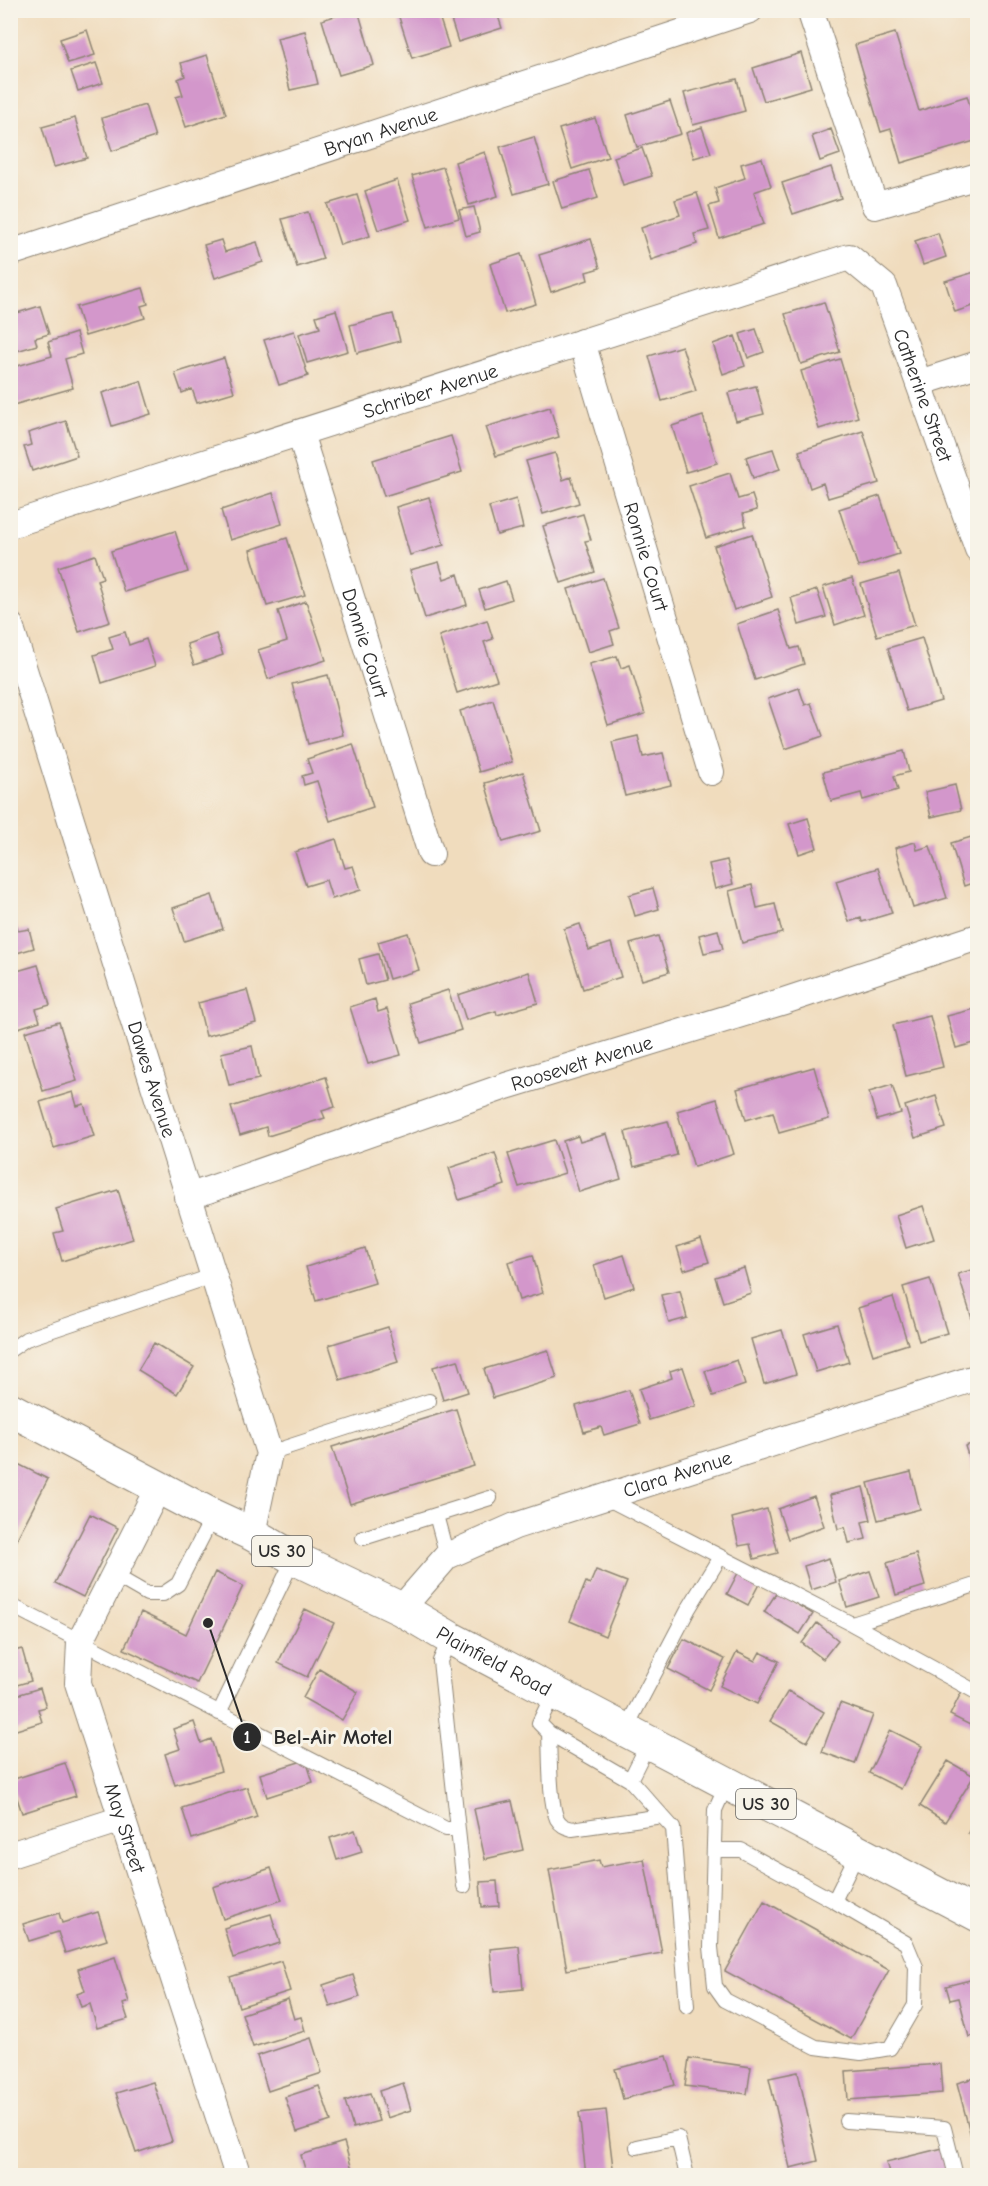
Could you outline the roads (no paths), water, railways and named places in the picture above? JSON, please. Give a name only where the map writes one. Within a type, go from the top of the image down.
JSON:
[{"type":"main road","name":"Plainfield Road","points":[[10,1409],[294,1558],[401,1609],[450,1638],[978,1915]]},
{"type":"street","name":"Bryan Avenue","points":[[10,253],[750,10]]},
{"type":"street","points":[[810,10],[875,206],[978,176]]},
{"type":"street","name":"Schriber Avenue","points":[[10,525],[849,257]]},
{"type":"street","name":"Catherine Street","points":[[849,257],[884,286],[978,549]]},
{"type":"street","name":"Ronnie Court","points":[[582,342],[711,772]]},
{"type":"street","points":[[919,383],[978,364]]},
{"type":"street","name":"Donnie Court","points":[[300,433],[431,854]]},
{"type":"street","name":"Dawes Avenue","points":[[10,625],[269,1453],[252,1534]]},
{"type":"street","name":"Roosevelt Avenue","points":[[189,1197],[506,1086],[784,1001],[978,937]]},
{"type":"street","name":"Clara Avenue","points":[[401,1609],[447,1556],[515,1526],[978,1377]]},
{"type":"street","name":"May Street","points":[[158,1488],[80,1642],[78,1683],[238,2175]]},
{"type":"street","points":[[10,1855],[122,1819]]},
{"type":"lane","points":[[10,1350],[26,1339],[212,1276]]},
{"type":"lane","points":[[269,1453],[429,1401]]},
{"type":"lane","points":[[604,1497],[852,1624],[978,1693]]},
{"type":"lane","points":[[363,1538],[490,1498]]},
{"type":"lane","points":[[436,1515],[447,1556]]},
{"type":"lane","points":[[114,1575],[147,1594],[163,1594],[178,1584],[213,1516]]},
{"type":"lane","points":[[630,1780],[637,1736],[689,1608],[720,1557]]},
{"type":"lane","points":[[219,1713],[294,1558]]},
{"type":"lane","points":[[852,1624],[978,1584]]},
{"type":"lane","points":[[10,1605],[446,1829],[458,1829]]},
{"type":"lane","points":[[450,1638],[440,1661],[464,1886]]},
{"type":"lane","points":[[554,1692],[539,1723],[549,1733],[630,1780],[673,1828],[687,2006]]},
{"type":"lane","points":[[549,1733],[553,1802],[556,1818],[562,1826],[572,1829],[662,1816]]},
{"type":"lane","points":[[714,1850],[741,1850],[834,1900],[906,1943],[916,1967],[915,2005],[890,2048],[861,2052],[816,2047],[725,2000],[715,1986],[711,1947],[715,1810],[727,1783]]},
{"type":"lane","points":[[834,1900],[858,1852]]},
{"type":"lane","points":[[846,2121],[944,2128],[956,2175]]},
{"type":"lane","points":[[637,2147],[678,2138],[687,2175]]},
{"type":"place","name":"Bel-Air Motel","points":[[208,1623]]}]
